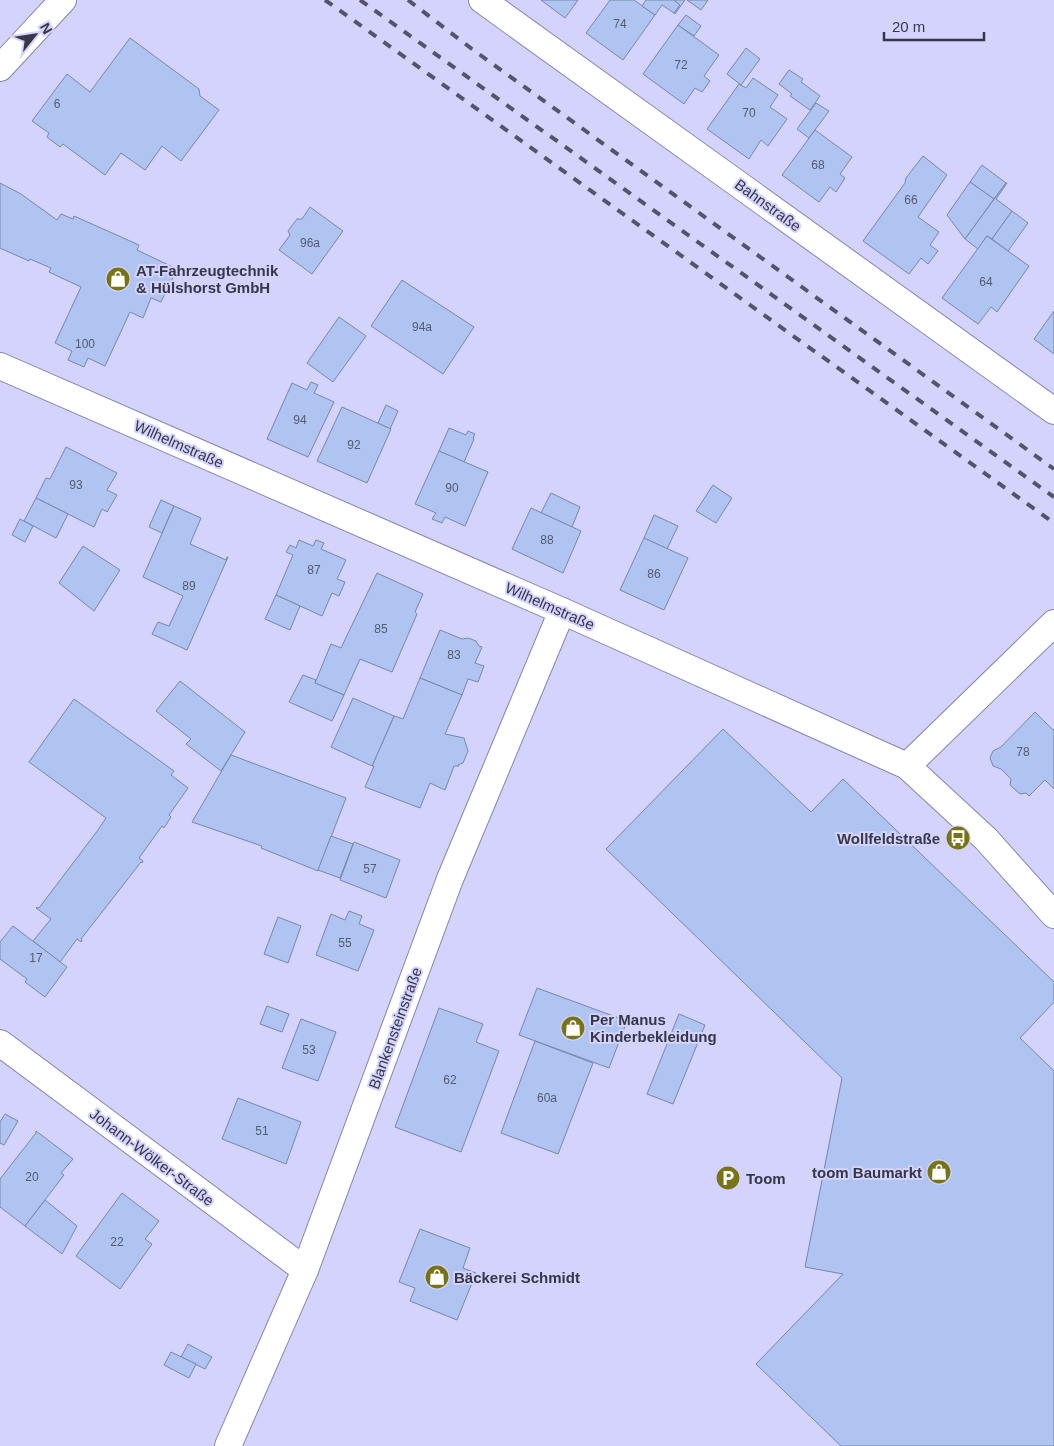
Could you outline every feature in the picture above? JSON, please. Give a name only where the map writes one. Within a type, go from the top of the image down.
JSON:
[{"type":"street","points":[[0,68],[63,0]]},
{"type":"street","name":"Bahnstraße","points":[[482,0],[1054,411]]},
{"type":"street","name":"Wilhelmstraße","points":[[0,366],[562,610],[907,766],[986,839],[1054,915]]},
{"type":"street","name":"Blankensteinstraße","points":[[228,1446],[305,1270],[450,879],[562,610]]},
{"type":"street","points":[[907,766],[1054,623]]},
{"type":"street","name":"Johann-Wölker-Straße","points":[[0,1043],[305,1270]]},
{"type":"building","points":[[541,0],[578,0],[565,18]]},
{"type":"building","points":[[610,0],[634,0],[655,15],[623,60],[586,33]]},
{"type":"building","points":[[646,0],[674,0],[680,5],[674,13],[662,5],[655,15],[642,6]]},
{"type":"building","points":[[674,0],[685,0],[675,14],[680,5]]},
{"type":"building","points":[[687,0],[708,0],[701,10]]},
{"type":"building","points":[[686,15],[701,26],[694,36],[678,25]]},
{"type":"building","points":[[678,25],[719,55],[704,76],[710,81],[702,92],[695,88],[684,104],[643,74]]},
{"type":"building","points":[[130,38],[199,89],[200,96],[219,110],[181,161],[162,146],[145,170],[121,153],[105,175],[63,144],[60,147],[47,137],[49,133],[32,121],[67,74],[90,92]]},
{"type":"building","points":[[746,48],[760,59],[741,85],[727,74]]},
{"type":"building","points":[[789,70],[803,79],[801,82],[820,96],[810,110],[790,96],[792,94],[779,84]]},
{"type":"building","points":[[753,78],[778,95],[770,107],[787,119],[768,146],[761,140],[749,159],[707,129],[739,84],[746,88]]},
{"type":"building","points":[[816,103],[829,111],[809,138],[797,129]]},
{"type":"building","points":[[815,130],[852,157],[840,174],[845,178],[836,192],[830,187],[819,202],[782,175]]},
{"type":"building","points":[[923,156],[947,175],[918,217],[939,232],[930,245],[938,251],[928,264],[921,258],[909,274],[863,241]]},
{"type":"building","points":[[982,165],[1006,183],[994,199],[970,182]]},
{"type":"building","points":[[970,182],[994,199],[965,239],[947,215]]},
{"type":"building","name":"AT-Fahrzeugtechnik & Hülshorst GmbH","points":[[0,183],[21,194],[57,220],[61,214],[73,219],[74,216],[139,245],[137,250],[177,269],[161,302],[151,298],[143,318],[130,312],[105,366],[88,358],[84,367],[68,360],[72,351],[55,343],[81,287],[49,272],[51,268],[30,259],[29,261],[0,248]]},
{"type":"building","points":[[1006,183],[996,199],[1012,211],[992,239],[987,236],[978,249],[965,239]]},
{"type":"building","points":[[310,207],[343,231],[312,274],[279,250],[290,235],[288,231],[297,219],[302,219]]},
{"type":"building","points":[[1012,211],[1028,223],[1008,251],[992,239]]},
{"type":"building","points":[[987,236],[1029,266],[997,312],[991,307],[978,324],[942,298]]},
{"type":"building","points":[[402,280],[474,327],[443,374],[371,326]]},
{"type":"building","points":[[1054,311],[1054,354],[1034,339]]},
{"type":"building","points":[[339,317],[366,336],[333,382],[307,363]]},
{"type":"building","points":[[311,382],[318,385],[314,393],[334,402],[308,457],[267,439],[292,383],[307,390]]},
{"type":"building","points":[[386,405],[398,411],[390,429],[378,423]]},
{"type":"building","points":[[342,407],[391,429],[367,483],[317,461]]},
{"type":"building","points":[[449,428],[466,435],[468,431],[475,434],[464,462],[439,451]]},
{"type":"building","points":[[66,447],[117,473],[107,490],[117,495],[107,512],[102,509],[94,527],[36,498],[46,478],[50,479]]},
{"type":"building","points":[[439,451],[488,472],[465,526],[445,517],[442,523],[432,519],[436,513],[415,504]]},
{"type":"building","points":[[713,485],[732,498],[716,523],[696,511]]},
{"type":"building","points":[[551,493],[580,507],[572,527],[541,513]]},
{"type":"building","points":[[36,498],[68,514],[56,538],[24,521]]},
{"type":"building","points":[[161,500],[174,506],[162,533],[149,527]]},
{"type":"building","points":[[174,506],[201,518],[190,544],[226,560],[228,557],[187,650],[152,634],[158,622],[169,626],[183,596],[143,577]]},
{"type":"building","points":[[531,508],[581,531],[563,573],[512,549]]},
{"type":"building","points":[[654,515],[678,526],[667,549],[644,538]]},
{"type":"building","points":[[20,519],[33,526],[25,542],[12,535]]},
{"type":"building","points":[[644,538],[688,558],[664,610],[620,590]]},
{"type":"building","points":[[299,540],[313,546],[316,540],[324,543],[321,549],[346,560],[337,579],[345,582],[339,596],[332,593],[322,616],[276,595],[293,555],[286,552],[290,545],[296,548]]},
{"type":"building","points":[[83,546],[120,570],[94,611],[59,583]]},
{"type":"building","points":[[377,573],[423,594],[415,612],[417,614],[392,672],[360,659],[344,695],[315,683],[331,644],[341,648]]},
{"type":"building","points":[[276,595],[300,606],[290,630],[265,619]]},
{"type":"building","points":[[440,630],[462,639],[468,638],[476,641],[482,647],[475,663],[484,666],[478,682],[468,679],[462,695],[420,678]]},
{"type":"building","points":[[303,675],[316,680],[315,683],[344,695],[332,721],[289,702]]},
{"type":"building","points":[[420,678],[462,695],[445,734],[464,738],[468,751],[463,763],[459,766],[454,766],[445,790],[430,783],[420,808],[365,787],[394,716],[403,719]]},
{"type":"building","points":[[180,681],[245,732],[221,771],[186,744],[191,739],[156,711]]},
{"type":"building","points":[[353,698],[394,716],[372,766],[331,747]]},
{"type":"building","points":[[74,699],[174,771],[171,775],[188,788],[169,815],[171,817],[164,828],[162,826],[139,858],[143,861],[142,863],[81,939],[81,942],[77,939],[60,962],[33,941],[51,919],[36,908],[39,908],[106,818],[29,762]]},
{"type":"building","points":[[1035,712],[1054,729],[1054,788],[1045,780],[1029,796],[1026,793],[1020,794],[1010,785],[1011,779],[1001,769],[993,766],[990,758],[993,751],[1001,747]]},
{"type":"building","name":"toom Baumarkt","points":[[723,729],[811,812],[843,779],[1054,982],[1054,1002],[1020,1038],[1054,1071],[1054,1446],[841,1446],[756,1364],[843,1274],[805,1267],[842,1078],[606,849]]},
{"type":"building","points":[[231,755],[346,798],[318,871],[261,848],[262,846],[192,822]]},
{"type":"building","points":[[331,836],[353,844],[340,878],[318,870]]},
{"type":"building","points":[[354,842],[400,860],[386,898],[340,880]]},
{"type":"building","points":[[349,911],[362,916],[359,924],[374,930],[358,971],[316,955],[331,914],[345,920]]},
{"type":"building","points":[[278,917],[301,926],[288,963],[264,954]]},
{"type":"building","points":[[13,926],[67,967],[45,997],[25,982],[27,979],[0,959],[0,942]]},
{"type":"building","name":"Per Manus Kinderbekleidung","points":[[537,988],[627,1021],[609,1068],[519,1035]]},
{"type":"building","points":[[267,1006],[289,1014],[282,1032],[260,1024]]},
{"type":"building","points":[[439,1008],[483,1024],[476,1042],[499,1051],[461,1152],[395,1127]]},
{"type":"building","points":[[679,1014],[705,1025],[673,1104],[647,1094]]},
{"type":"building","points":[[301,1019],[336,1032],[318,1081],[282,1068]]},
{"type":"building","points":[[535,1041],[593,1063],[558,1154],[501,1133]]},
{"type":"building","points":[[238,1098],[301,1122],[286,1164],[222,1139]]},
{"type":"building","points":[[5,1114],[18,1121],[4,1145],[0,1143],[0,1122]]},
{"type":"building","points":[[36,1131],[73,1159],[61,1173],[64,1175],[25,1226],[0,1207],[0,1179]]},
{"type":"building","points":[[122,1193],[159,1221],[145,1239],[152,1244],[120,1289],[76,1256]]},
{"type":"building","points":[[45,1200],[77,1226],[62,1254],[25,1226]]},
{"type":"building","name":"Bäckerei Schmidt","points":[[420,1229],[470,1248],[463,1268],[476,1273],[457,1320],[410,1301],[415,1288],[399,1282]]},
{"type":"building","points":[[188,1344],[212,1357],[205,1369],[181,1357]]},
{"type":"building","points":[[171,1352],[196,1364],[189,1378],[164,1365]]},
{"type":"railway","points":[[325,0],[1054,523]]},
{"type":"railway","points":[[360,0],[1054,497]]},
{"type":"railway","points":[[408,0],[472,49],[1054,469]]},
{"type":"place","name":"AT-Fahrzeugtechnik & Hülshorst GmbH","points":[[118,279]]},
{"type":"place","name":"Wollfeldstraße","points":[[958,838]]},
{"type":"place","name":"Per Manus Kinderbekleidung","points":[[573,1028]]},
{"type":"place","name":"toom Baumarkt","points":[[939,1172]]},
{"type":"place","name":"Toom","points":[[728,1178]]},
{"type":"place","name":"Bäckerei Schmidt","points":[[437,1277]]}]
